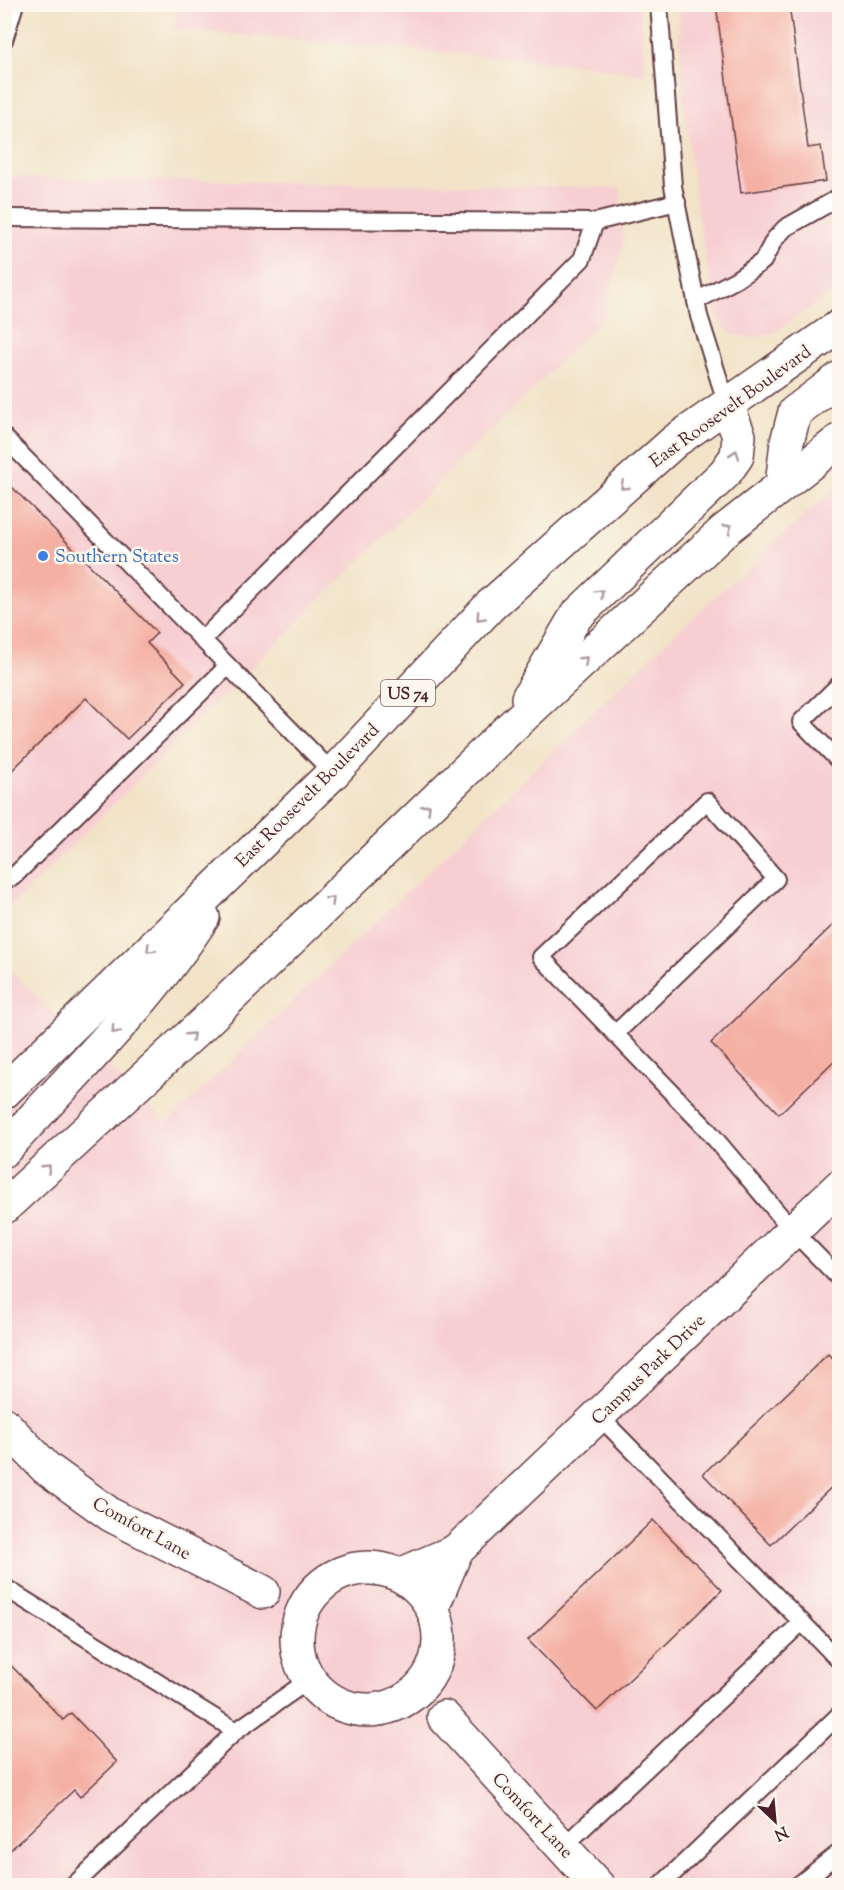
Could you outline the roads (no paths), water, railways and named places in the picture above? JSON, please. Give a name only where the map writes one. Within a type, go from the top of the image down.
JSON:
[{"type":"main road","name":"East Roosevelt Boulevard","points":[[4,1092],[333,773],[491,605],[675,441],[840,326]]},
{"type":"main road","points":[[782,485],[787,442],[795,412],[840,378]]},
{"type":"main road","points":[[510,728],[576,616],[725,473],[737,456],[739,436],[727,405]]},
{"type":"main road","points":[[4,1208],[204,1023],[510,728],[724,531],[840,440]]},
{"type":"main road","points":[[4,1150],[132,1011],[184,947],[236,865]]},
{"type":"main road","name":"Campus Park Drive","points":[[400,1575],[456,1551],[840,1186]]},
{"type":"main road","name":"Comfort Lane","points":[[4,1424],[45,1468],[111,1515],[263,1592],[314,1593]]},
{"type":"main road","name":"Campus Park Drive","points":[[432,1608],[456,1551]]},
{"type":"main road","name":"Comfort Lane","points":[[377,1568],[400,1575],[418,1589],[432,1608],[439,1631],[438,1654],[429,1676],[414,1694],[393,1706],[370,1711],[346,1708],[325,1697],[309,1680],[299,1659],[296,1636],[301,1613],[314,1593],[332,1578],[354,1569],[377,1568]]},
{"type":"main road","name":"Comfort Lane","points":[[263,1592],[296,1636]]},
{"type":"main road","name":"Comfort Lane","points":[[429,1676],[444,1717],[598,1886]]},
{"type":"main road","name":"Comfort Lane","points":[[384,1708],[444,1717]]},
{"type":"lane","points":[[4,40],[15,4]]},
{"type":"lane","points":[[659,4],[673,186],[696,301],[727,405]]},
{"type":"lane","points":[[696,301],[737,279],[763,261],[774,240],[785,228],[840,197]]},
{"type":"lane","points":[[4,218],[595,222],[677,202]]},
{"type":"lane","points":[[202,640],[582,259],[595,222]]},
{"type":"lane","points":[[4,437],[333,773]]},
{"type":"lane","points":[[4,880],[13,877],[228,666]]},
{"type":"lane","points":[[840,684],[801,722],[840,762]]},
{"type":"lane","points":[[615,1034],[776,879],[707,801],[541,957],[615,1034],[706,1128],[793,1231],[840,1279]]},
{"type":"lane","points":[[599,1416],[840,1661]]},
{"type":"lane","points":[[4,1587],[236,1731]]},
{"type":"lane","points":[[563,1847],[802,1622]]},
{"type":"lane","points":[[73,1886],[236,1731],[309,1680]]},
{"type":"lane","points":[[660,1886],[840,1714]]},
{"type":"lane","points":[[797,1886],[840,1852]]},
{"type":"place","name":"Southern States","points":[[43,556]]}]
